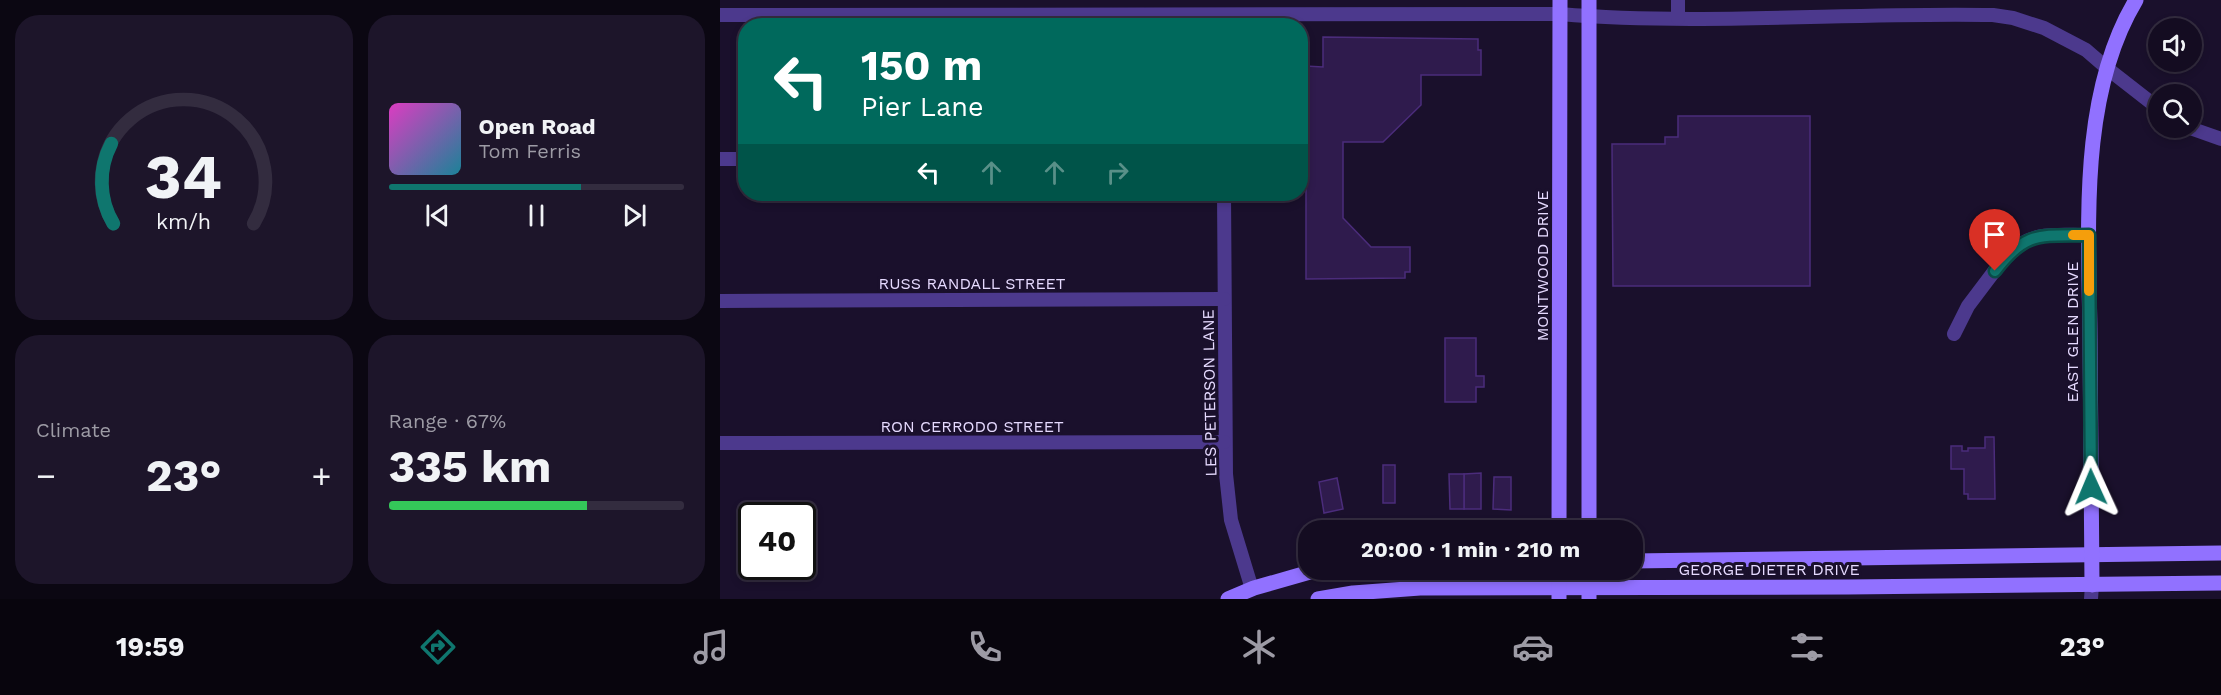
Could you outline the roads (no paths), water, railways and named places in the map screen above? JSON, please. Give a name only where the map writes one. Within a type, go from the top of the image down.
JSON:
[{"type":"main road","points":[[1589,0],[1589,520]]},
{"type":"main road","name":"EAST GLEN DRIVE","points":[[2091,592],[2089,235],[2094,123],[2108,69],[2123,25],[2136,0]]},
{"type":"main road","name":"MONTWOOD DRIVE","points":[[1559,520],[1560,7]]},
{"type":"main road","points":[[1560,310],[1588,310]]},
{"type":"main road","name":"GEORGE DIETER DRIVE","points":[[1643,561],[2221,553]]},
{"type":"main road","points":[[1848,559],[1848,587]]},
{"type":"main road","points":[[1228,599],[1253,594],[1298,577]]},
{"type":"main road","name":"GEORGE DIETER DRIVE","points":[[1318,599],[1353,592],[1409,588],[1559,593],[1848,587],[2091,592],[2221,583]]},
{"type":"street","points":[[1678,0],[1678,18]]},
{"type":"street","points":[[1276,18],[1560,7],[1589,16],[1678,18],[1993,15],[2013,18],[2044,28],[2086,50],[2148,100]]},
{"type":"street","points":[[720,15],[1022,18]]},
{"type":"street","points":[[2202,132],[2221,139]]},
{"type":"street","points":[[720,159],[738,159]]},
{"type":"street","name":"LES PETERSON LANE","points":[[1224,201],[1224,442],[1227,495],[1231,520],[1253,594]]},
{"type":"street","points":[[1954,334],[1968,306],[2016,247],[2036,236],[2089,235]]},
{"type":"street","name":"RUSS RANDALL STREET","points":[[720,301],[1224,299]]},
{"type":"street","name":"RON CERRODO STREET","points":[[720,443],[1224,442]]}]
